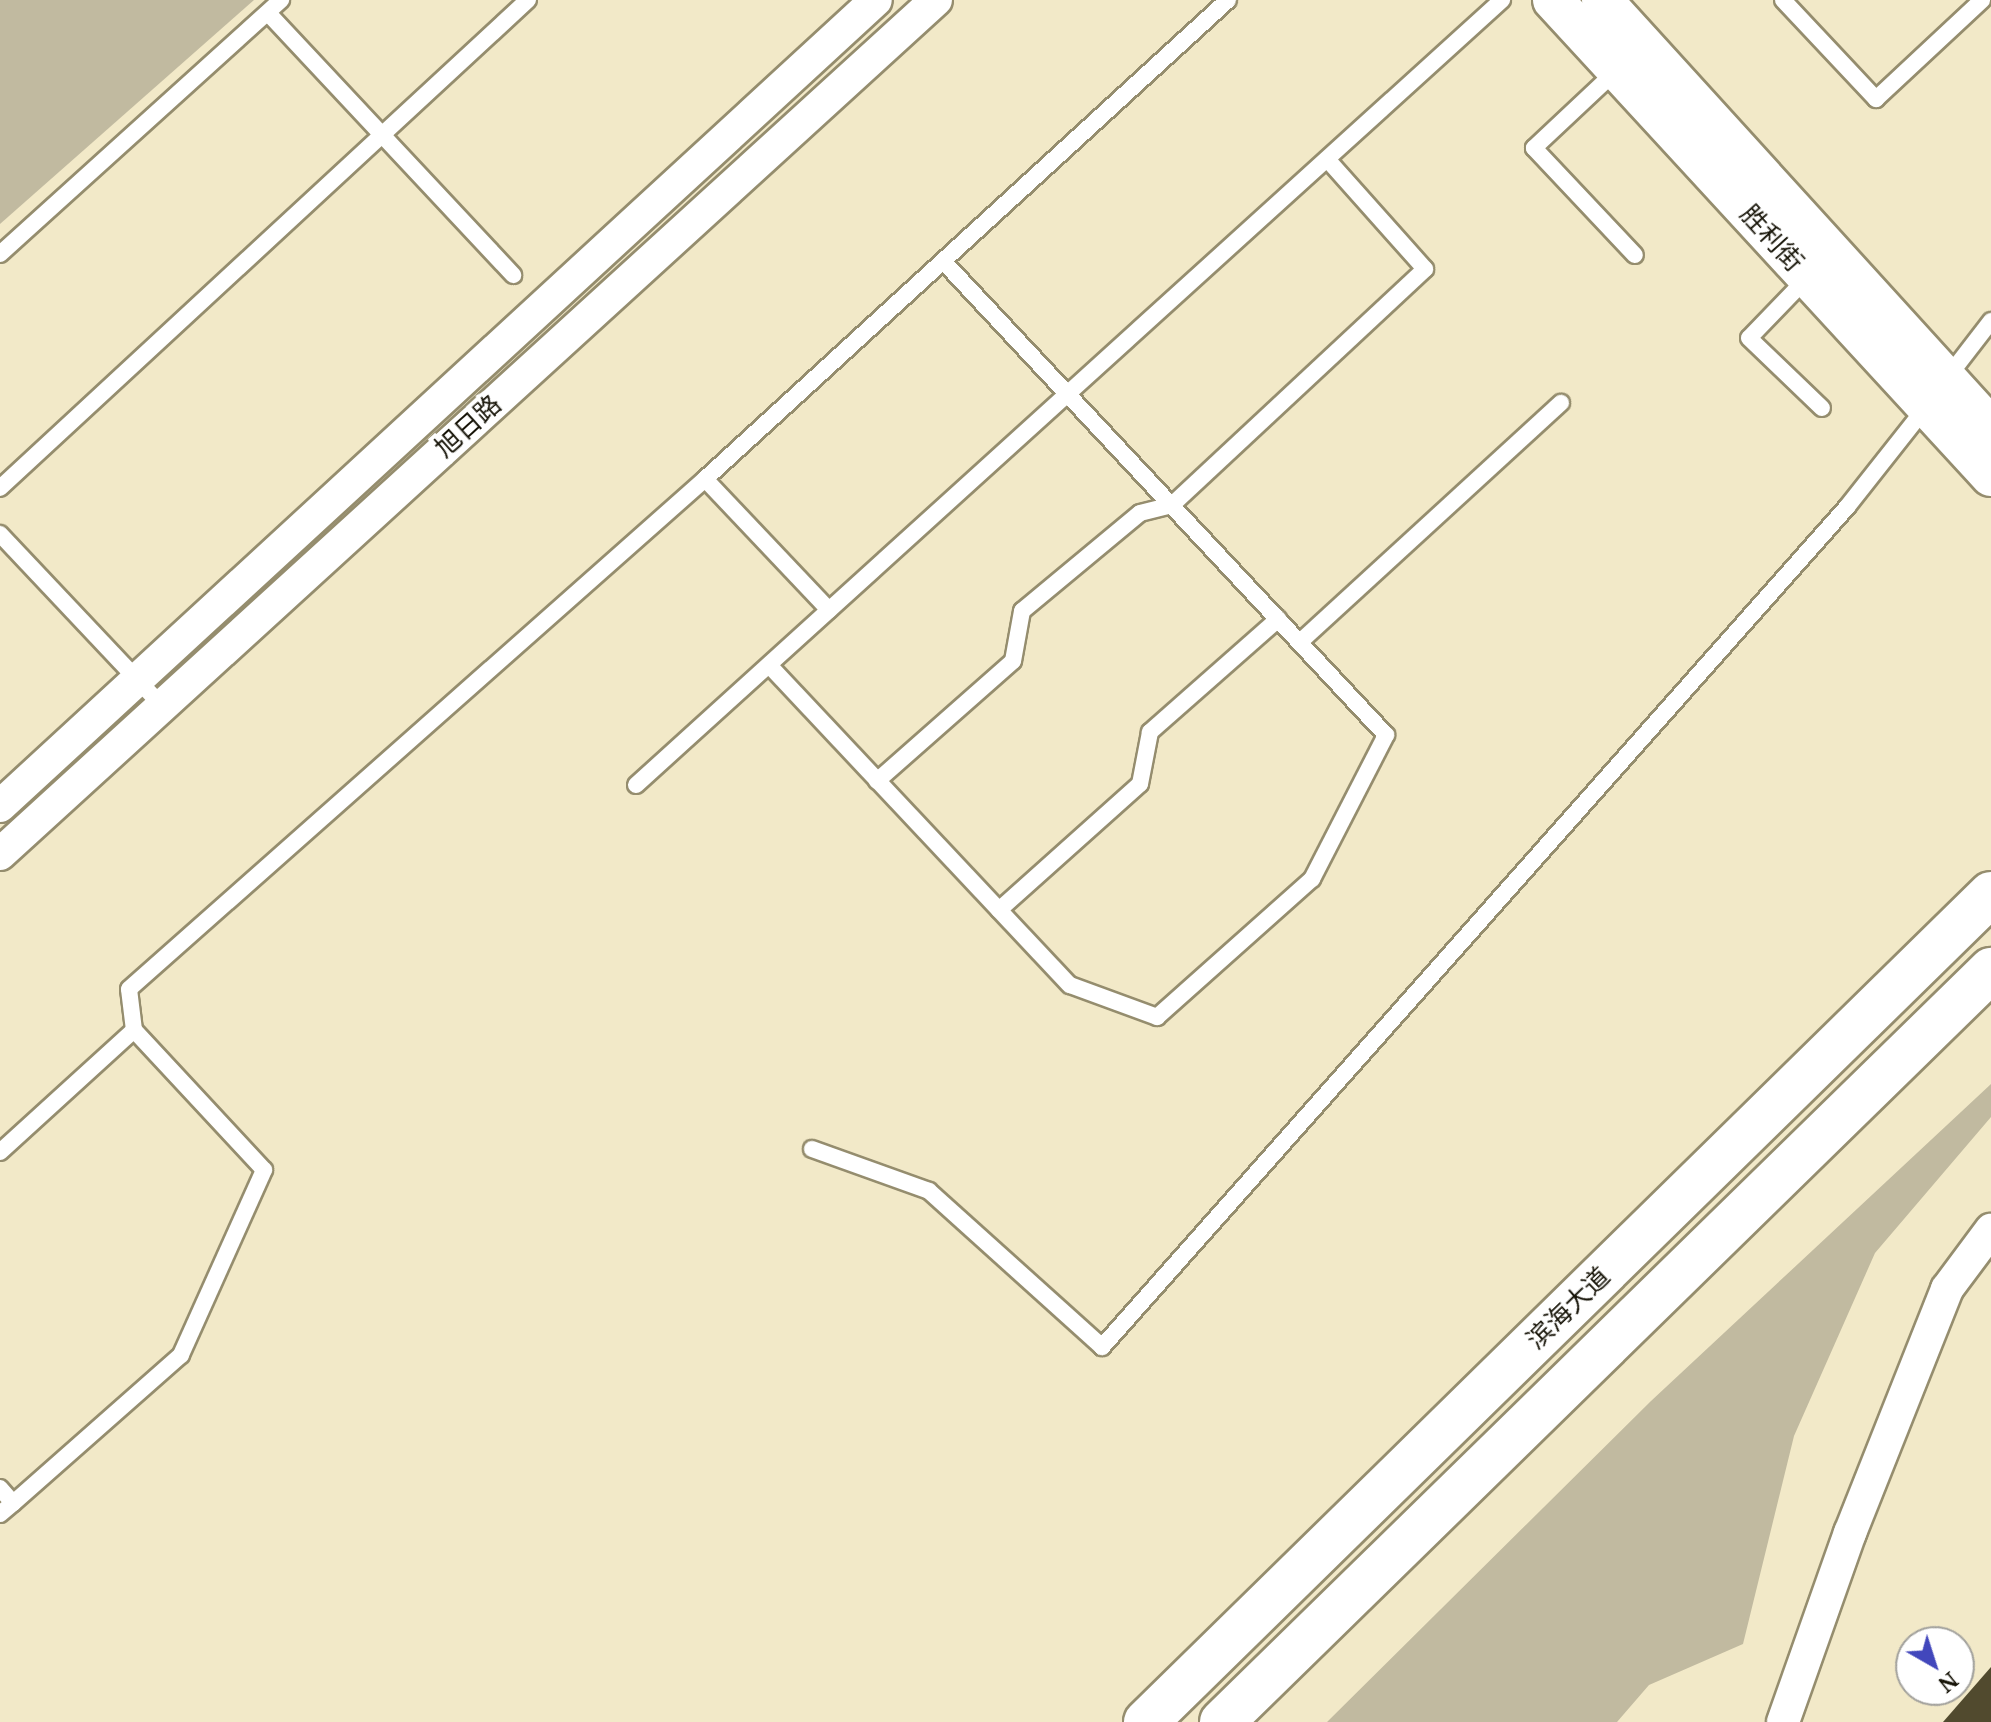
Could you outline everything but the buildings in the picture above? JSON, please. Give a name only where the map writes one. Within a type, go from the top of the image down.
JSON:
[{"type":"main road","name":"滨海大道","points":[[1146,1722],[1991,894]]},
{"type":"main road","name":"滨海大道","points":[[1222,1722],[1991,970]]},
{"type":"street","name":"旭日路","points":[[0,806],[876,0]]},
{"type":"street","name":"旭日路","points":[[0,854],[936,0]]},
{"type":"street","name":"胜利街","points":[[1553,0],[1618,69],[1820,266],[1936,392],[1991,476]]},
{"type":"street","name":"胜利街","points":[[1602,0],[1820,266]]},
{"type":"street","name":"胜利街","points":[[1936,392],[1991,428]]},
{"type":"street","points":[[1783,1722],[1850,1533],[1947,1289],[1991,1230]]},
{"type":"lane","points":[[0,254],[281,0]]},
{"type":"lane","points":[[0,488],[528,0]]},
{"type":"lane","points":[[0,1514],[181,1355],[264,1170],[134,1030],[129,989],[705,479],[1228,0]]},
{"type":"lane","points":[[636,785],[1502,0]]},
{"type":"lane","points":[[1783,0],[1876,99],[1982,0]]},
{"type":"lane","points":[[268,13],[513,275]]},
{"type":"lane","points":[[1618,69],[1534,148],[1635,255]]},
{"type":"lane","points":[[877,781],[1013,661],[1022,611],[1140,513],[1172,505],[1425,269],[1327,159]]},
{"type":"lane","points":[[769,665],[1070,985],[1157,1017],[1312,879],[1386,735],[943,261]]},
{"type":"lane","points":[[1820,266],[1749,338],[1822,408]]},
{"type":"lane","points":[[812,1149],[929,1191],[1102,1347],[1847,507],[1991,321]]},
{"type":"lane","points":[[1300,642],[1561,403]]},
{"type":"lane","points":[[705,479],[829,610]]},
{"type":"lane","points":[[0,534],[161,705]]},
{"type":"lane","points":[[999,910],[1140,784],[1150,732],[1278,619]]},
{"type":"lane","points":[[0,1152],[134,1030]]},
{"type":"lane","points":[[0,1488],[13,1503]]},
{"type":"shaded area","points":[[0,0],[254,0],[0,224]]},
{"type":"shaded area","points":[[1991,1084],[1991,1117],[1875,1253],[1794,1436],[1743,1644],[1649,1685],[1617,1722],[1327,1722],[1651,1401]]}]
